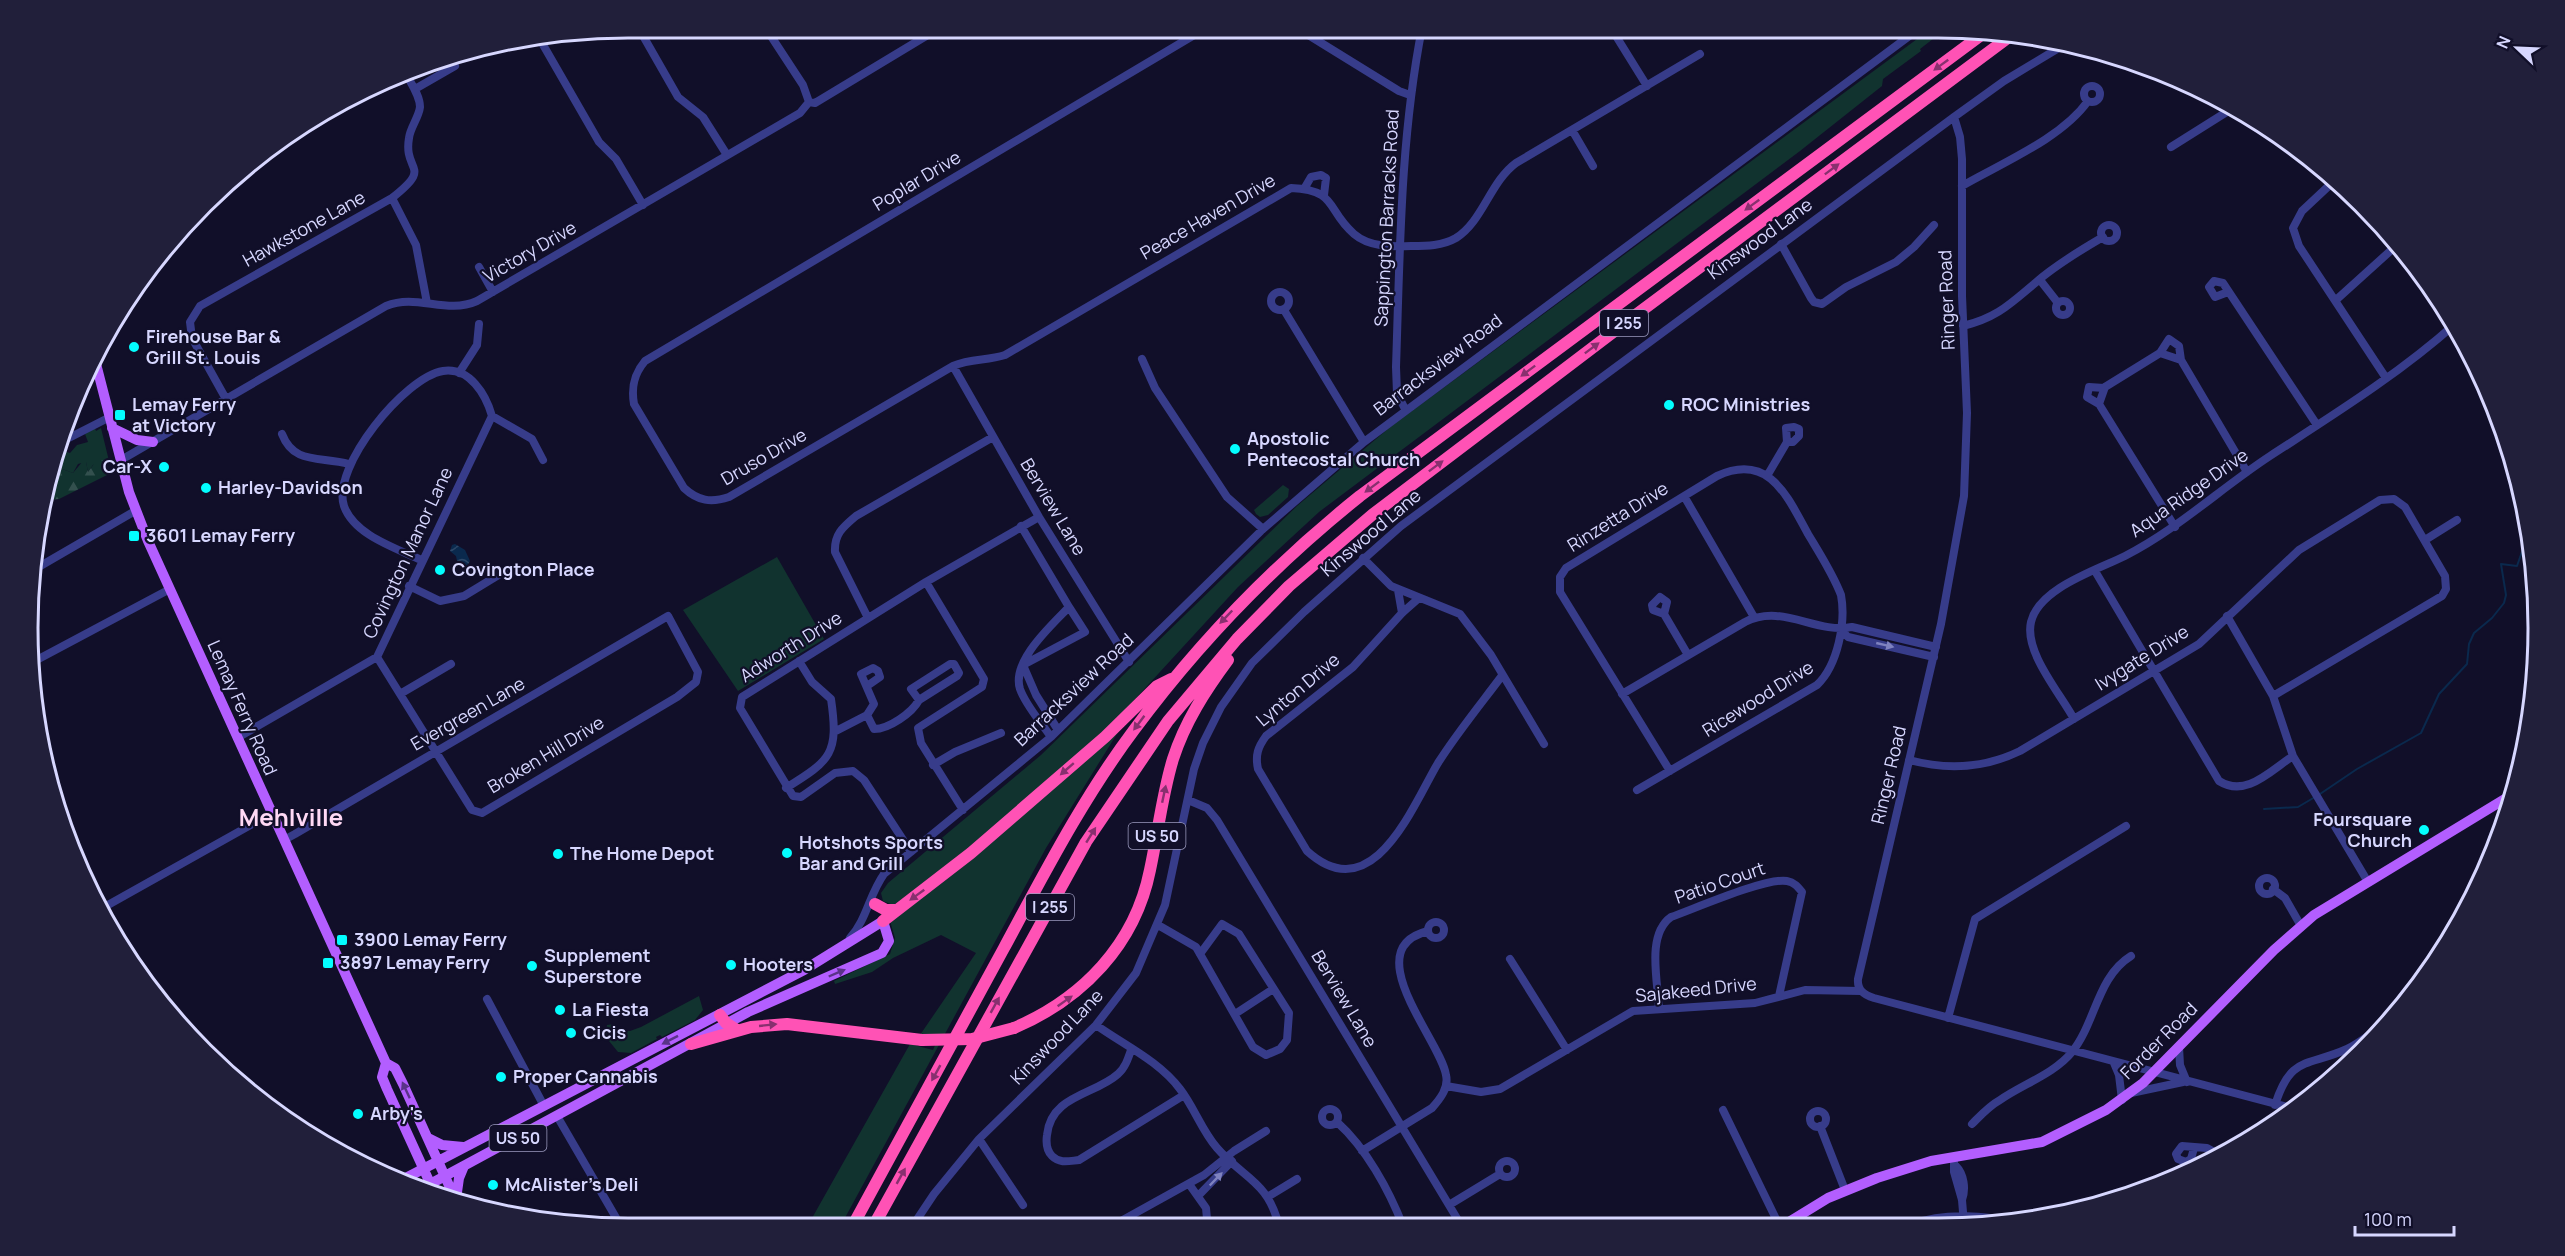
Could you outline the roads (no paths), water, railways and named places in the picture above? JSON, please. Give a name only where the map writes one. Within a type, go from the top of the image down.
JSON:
[{"type":"highway","name":"I 255","points":[[857,1218],[1073,823],[1133,731],[1175,677],[1245,598],[1304,542],[1353,501],[1976,39]]},
{"type":"highway","name":"I 255","points":[[878,1218],[1050,906],[1106,811],[1146,751],[1190,693],[1263,612],[1323,556],[1386,504],[1648,305],[2004,42]]},
{"type":"highway","name":"US 50","points":[[691,1044],[728,1023],[787,1024],[922,1040],[972,1039],[1014,1029],[1069,998],[1098,972],[1120,944],[1135,916],[1147,885],[1168,776],[1186,727],[1209,685],[1263,612]]},
{"type":"highway","name":"US 50","points":[[883,921],[971,853],[1105,737],[1157,686],[1175,677]]},
{"type":"highway","points":[[874,904],[885,910],[897,910]]},
{"type":"main road","name":"Lemay Ferry Road","points":[[97,370],[135,511],[386,1063],[395,1068],[452,1191]]},
{"type":"main road","points":[[111,422],[137,440],[153,442]]},
{"type":"main road","name":"Forder Road","points":[[1795,1218],[1845,1190],[1897,1171],[2042,1142],[2076,1127],[2126,1097],[2153,1073],[2301,926],[2368,882],[2501,801]]},
{"type":"main road","points":[[728,1023],[765,1003],[882,953],[890,940],[883,921]]},
{"type":"main road","name":"US 50","points":[[409,1177],[544,1106],[728,1023],[804,970],[883,921]]},
{"type":"main road","name":"US 50","points":[[433,1185],[445,1176],[691,1044]]},
{"type":"main road","name":"Lemay Ferry Road","points":[[386,1063],[382,1077],[423,1169],[426,1183]]},
{"type":"main road","points":[[428,1138],[442,1145],[464,1147]]},
{"type":"main road","points":[[405,1175],[411,1161],[412,1144]]},
{"type":"main road","points":[[457,1193],[459,1178],[464,1166]]},
{"type":"street","points":[[644,38],[678,97],[703,117],[727,155]]},
{"type":"street","points":[[772,38],[803,85],[809,102]]},
{"type":"street","name":"Victory Drive","points":[[121,460],[386,306],[405,301],[461,307],[493,292],[800,113],[809,102],[815,103],[923,38]]},
{"type":"street","name":"Poplar Drive","points":[[645,362],[1189,38]]},
{"type":"street","points":[[1313,38],[1399,92],[1410,95]]},
{"type":"street","name":"Sappington Barracks Road","points":[[1405,409],[1396,389],[1400,246],[1410,95],[1420,38]]},
{"type":"street","points":[[1617,38],[1647,86]]},
{"type":"street","name":"Barracksview Road","points":[[846,943],[860,927],[875,888],[884,874],[1051,737],[1263,529],[1364,442],[1405,409],[1904,38]]},
{"type":"street","points":[[543,44],[599,142],[616,159],[643,205]]},
{"type":"street","name":"Kinswood Lane","points":[[918,1218],[934,1194],[979,1139],[1096,1025],[1136,973],[1158,925],[1172,880],[1194,769],[1203,743],[1235,685],[1277,637],[1363,558],[1517,439],[1953,117],[2004,81],[2056,50]]},
{"type":"street","points":[[1304,189],[1311,177],[1321,175],[1326,178],[1324,195],[1355,235],[1376,244],[1438,245],[1458,237],[1475,217],[1504,171],[1700,54]]},
{"type":"street","points":[[415,89],[454,66]]},
{"type":"street","name":"Hawkstone Lane","points":[[226,399],[192,338],[190,322],[200,306],[392,198],[411,184],[416,168],[409,152],[409,138],[420,107],[415,89],[409,79]]},
{"type":"street","points":[[1962,186],[2052,134],[2073,119],[2088,100]]},
{"type":"street","points":[[2171,147],[2225,113]]},
{"type":"street","name":"Ringer Road","points":[[1861,991],[1857,979],[1934,657],[1952,571],[1966,477],[1967,412],[1963,326],[1962,186],[1960,137],[1953,117]]},
{"type":"street","points":[[1572,130],[1593,166]]},
{"type":"street","points":[[2328,186],[2302,211],[2294,228],[2299,246],[2386,378]]},
{"type":"street","name":"Peace Haven Drive","points":[[953,366],[968,359],[995,358],[1005,355],[1291,188],[1324,195]]},
{"type":"street","points":[[392,198],[416,245],[427,303]]},
{"type":"street","points":[[1781,244],[1811,298],[1814,302],[1822,304],[1846,287],[1896,261],[1914,247],[1934,225]]},
{"type":"street","points":[[1963,326],[1986,320],[2010,305],[2040,280],[2103,237]]},
{"type":"street","points":[[2336,300],[2390,251]]},
{"type":"street","points":[[479,267],[493,292]]},
{"type":"street","points":[[2040,280],[2058,303]]},
{"type":"street","points":[[2228,292],[2317,425]]},
{"type":"street","points":[[1284,310],[1364,442]]},
{"type":"street","points":[[459,373],[477,345],[479,324]]},
{"type":"street","name":"Aqua Ridge Drive","points":[[2074,719],[2032,648],[2031,620],[2047,596],[2175,527],[2247,472],[2386,378],[2447,331]]},
{"type":"street","points":[[2175,527],[2099,404],[2087,397],[2086,391],[2089,387],[2104,388],[2160,353],[2169,339],[2179,346],[2181,360],[2247,472]]},
{"type":"street","points":[[2160,353],[2170,354],[2181,360]]},
{"type":"street","points":[[1142,359],[1155,388],[1227,497],[1263,529]]},
{"type":"street","name":"Druso Drive","points":[[645,362],[637,370],[634,381],[632,391],[634,404],[684,488],[693,496],[711,501],[729,497],[953,366]]},
{"type":"street","name":"Berview Lane","points":[[953,366],[1039,517],[1129,662]]},
{"type":"street","points":[[421,560],[369,535],[344,508],[342,492],[349,464],[366,436],[411,390],[429,377],[443,371],[459,373],[478,385],[488,399],[492,416],[532,439],[543,460]]},
{"type":"street","points":[[2099,404],[2104,388]]},
{"type":"street","name":"Covington Manor Lane","points":[[237,738],[377,657],[421,560],[492,416]]},
{"type":"street","points":[[69,439],[111,422]]},
{"type":"street","points":[[282,434],[287,447],[294,453],[349,464]]},
{"type":"street","points":[[868,618],[835,552],[834,543],[841,528],[856,516],[993,437]]},
{"type":"street","points":[[1767,476],[1787,442]]},
{"type":"street","name":"Rinzetta Drive","points":[[1670,771],[1560,592],[1560,577],[1566,568],[1717,476],[1737,468],[1754,470],[1767,476]]},
{"type":"street","name":"Ricewood Drive","points":[[1637,790],[1817,685],[1830,670],[1844,609],[1837,585],[1784,492],[1767,476]]},
{"type":"street","points":[[1684,496],[1754,617]]},
{"type":"street","name":"Ivygate Drive","points":[[1909,760],[1959,767],[1992,762],[2020,751],[2199,644],[2299,549],[2380,500],[2394,499],[2405,507],[2425,540]]},
{"type":"street","points":[[41,565],[135,511]]},
{"type":"street","name":"Adworth Drive","points":[[786,788],[740,708],[739,703],[742,697],[926,582],[1039,517]]},
{"type":"street","points":[[2273,696],[2437,601],[2446,589],[2445,576],[2425,540],[2457,520]]},
{"type":"street","points":[[1021,526],[1085,632],[1023,665]]},
{"type":"street","points":[[1363,558],[1391,586],[1461,614],[1491,656],[1501,677],[1544,744]]},
{"type":"street","points":[[409,586],[440,601],[464,596],[505,571]]},
{"type":"street","points":[[2095,571],[2215,774],[2228,786],[2248,787],[2293,756]]},
{"type":"street","points":[[926,582],[984,679],[982,687],[918,728],[921,743],[933,765],[963,810]]},
{"type":"street","points":[[39,659],[170,588]]},
{"type":"street","points":[[1398,590],[1402,613]]},
{"type":"street","name":"Lynton Drive","points":[[1419,598],[1402,613],[1353,667],[1266,736],[1259,747],[1256,759],[1258,769],[1300,840],[1319,862],[1331,867],[1349,869],[1387,848],[1409,819],[1449,748],[1501,677]]},
{"type":"street","points":[[1051,737],[1020,688],[1023,665],[1030,649],[1069,607]]},
{"type":"street","points":[[1664,614],[1689,655]]},
{"type":"street","points":[[1622,694],[1754,617],[1774,614],[1840,629],[1851,627],[1936,647]]},
{"type":"street","name":"Broken Hill Drive","points":[[377,657],[472,810],[482,813],[677,696],[696,682],[698,672],[668,616]]},
{"type":"street","name":"Evergreen Lane","points":[[284,840],[668,616]]},
{"type":"street","points":[[2227,616],[2273,696],[2293,756],[2368,882]]},
{"type":"street","points":[[1840,629],[1848,637],[1934,657]]},
{"type":"street","points":[[799,661],[812,682],[831,699],[834,732],[830,755],[820,767],[786,788],[793,796],[801,797],[835,773],[853,771],[864,780],[910,852]]},
{"type":"street","points":[[400,694],[451,664]]},
{"type":"street","points":[[867,715],[874,729],[880,729],[909,713],[919,700],[957,676],[959,673],[954,664],[950,664],[911,689],[919,700]]},
{"type":"street","points":[[1023,665],[1036,695],[1058,730]]},
{"type":"street","points":[[834,732],[867,715],[874,704],[867,686]]},
{"type":"street","points":[[933,765],[955,752],[1001,733]]},
{"type":"street","name":"Berview Lane","points":[[1188,800],[1207,808],[1217,820],[1457,1218]]},
{"type":"street","points":[[107,905],[272,813]]},
{"type":"street","points":[[1948,1018],[1975,919],[2127,825]]},
{"type":"street","name":"Patio Court","points":[[1659,1008],[1656,949],[1658,931],[1664,922],[1671,917],[1768,883],[1786,880],[1802,892],[1779,996]]},
{"type":"street","points":[[875,888],[874,904],[883,921]]},
{"type":"street","points":[[2273,890],[2284,898],[2301,926]]},
{"type":"street","points":[[1158,925],[1196,947],[1253,1047],[1266,1055],[1275,1052],[1287,1040],[1289,1013],[1239,934],[1222,924],[1200,954]]},
{"type":"street","points":[[1362,1151],[1432,1108],[1440,1099],[1446,1086],[1443,1066],[1410,1006],[1401,974],[1400,958],[1404,946],[1412,936],[1428,931]]},
{"type":"street","points":[[1972,1124],[1990,1106],[2061,1064],[2073,1052],[2083,1036],[2111,971],[2131,956]]},
{"type":"street","points":[[1510,959],[1567,1050]]},
{"type":"street","points":[[1235,1014],[1273,989]]},
{"type":"street","name":"Sajakeed Drive","points":[[1446,1086],[1481,1092],[1500,1089],[1633,1011],[1755,1003],[1820,989],[1861,991]]},
{"type":"street","points":[[1861,991],[1869,997],[2282,1106]]},
{"type":"street","points":[[487,999],[544,1106]]},
{"type":"street","points":[[1096,1025],[1131,1050],[1153,1062],[1184,1095],[1217,1148],[1269,1196],[1276,1218]]},
{"type":"street","points":[[2275,1105],[2283,1083],[2293,1070],[2310,1060],[2349,1048],[2359,1042]]},
{"type":"street","points":[[2179,1047],[2180,1065],[2187,1082]]},
{"type":"street","points":[[1131,1050],[1117,1075],[1101,1087],[1073,1096],[1055,1114],[1047,1131],[1048,1148],[1052,1156],[1061,1161],[1079,1160],[1184,1095]]},
{"type":"street","points":[[2114,1063],[2126,1097],[2187,1082]]},
{"type":"street","points":[[1723,1110],[1776,1218]]},
{"type":"street","points":[[556,1116],[616,1218]]},
{"type":"street","points":[[1337,1122],[1362,1151],[1394,1203],[1400,1218]]},
{"type":"street","points":[[1821,1126],[1845,1190]]},
{"type":"street","points":[[1128,1218],[1229,1159],[1266,1131]]},
{"type":"street","points":[[979,1139],[1023,1205]]},
{"type":"street","points":[[2194,1148],[2207,1148],[2211,1151]]},
{"type":"street","points":[[1199,1195],[1229,1159]]},
{"type":"street","points":[[1955,1161],[1957,1192],[1962,1200],[1964,1217]]},
{"type":"street","points":[[1449,1205],[1500,1174]]},
{"type":"street","points":[[1269,1196],[1297,1179]]},
{"type":"street","points":[[1189,1184],[1199,1195],[1206,1208],[1207,1218]]},
{"type":"water","points":[[455,544],[465,550],[470,561],[467,566],[458,565],[456,556],[450,551],[452,545]]},
{"type":"waterway","points":[[2320,794],[2357,769],[2421,733],[2439,694],[2467,664],[2469,644],[2474,633],[2492,618],[2504,603],[2506,595],[2501,564],[2517,566],[2522,552]]},
{"type":"waterway","points":[[2264,809],[2298,807],[2315,797]]},
{"type":"place","name":"Firehouse Bar & Grill St. Louis","points":[[134,347]]},
{"type":"place","name":"ROC Ministries","points":[[1669,405]]},
{"type":"place","name":"Lemay Ferry at Victory","points":[[120,415]]},
{"type":"place","name":"Apostolic Pentecostal Church","points":[[1235,449]]},
{"type":"place","name":"Car-X","points":[[164,467]]},
{"type":"place","name":"Harley-Davidson","points":[[206,488]]},
{"type":"place","name":"3601 Lemay Ferry","points":[[134,536]]},
{"type":"place","name":"Covington Place","points":[[440,570]]},
{"type":"place","name":"Foursquare Church","points":[[2424,830]]},
{"type":"place","name":"Hotshots Sports Bar and Grill","points":[[787,853]]},
{"type":"place","name":"The Home Depot","points":[[558,854]]},
{"type":"place","name":"3900 Lemay Ferry","points":[[342,940]]},
{"type":"place","name":"3897 Lemay Ferry","points":[[328,963]]},
{"type":"place","name":"Hooters","points":[[731,965]]},
{"type":"place","name":"Supplement Superstore","points":[[532,966]]},
{"type":"place","name":"La Fiesta","points":[[560,1010]]},
{"type":"place","name":"Cicis","points":[[571,1033]]},
{"type":"place","name":"Proper Cannabis","points":[[501,1077]]},
{"type":"place","name":"Arby's","points":[[358,1114]]},
{"type":"place","name":"McAlister's Deli","points":[[493,1185]]},
{"type":"district","name":"Mehlville","points":[[291,818]]}]
